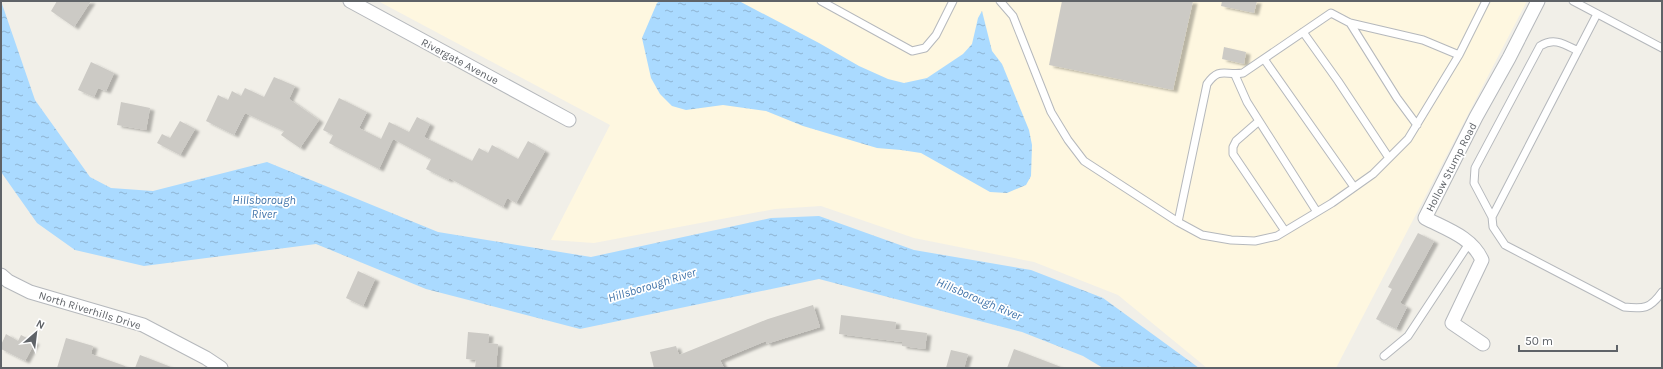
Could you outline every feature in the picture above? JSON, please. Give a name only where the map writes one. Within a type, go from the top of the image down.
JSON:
[{"type":"street","name":"Rivergate Avenue","points":[[350,1],[372,7],[569,120]]},
{"type":"street","name":"Hollow Stump Road","points":[[1483,344],[1452,323],[1482,260],[1478,251],[1470,242],[1425,218],[1476,117],[1509,58],[1538,1]]},
{"type":"street","name":"North Riverhills Drive","points":[[1,275],[8,281],[30,292],[143,325],[206,358],[221,368]]},
{"type":"lane","points":[[821,1],[912,51],[925,48],[936,35],[953,1]]},
{"type":"lane","points":[[1000,1],[1013,16],[1051,112],[1068,140],[1084,161],[1178,222],[1202,235],[1231,240],[1255,241],[1277,236],[1354,188],[1373,174],[1408,139],[1459,55],[1486,1]]},
{"type":"lane","points":[[1573,1],[1662,48]]},
{"type":"lane","points":[[1178,222],[1207,84],[1212,77],[1218,73],[1226,72],[1235,75],[1243,74],[1331,12],[1350,23],[1423,40],[1459,55]]},
{"type":"lane","points":[[1492,217],[1597,14]]},
{"type":"lane","points":[[1350,23],[1397,98],[1416,125]]},
{"type":"lane","points":[[1303,32],[1338,81],[1389,158]]},
{"type":"lane","points":[[1578,51],[1559,41],[1547,41],[1540,46],[1475,168],[1474,183],[1492,217],[1493,227],[1505,245],[1624,307],[1638,308],[1652,304],[1662,292]]},
{"type":"lane","points":[[1264,59],[1354,188]]},
{"type":"lane","points":[[1235,75],[1247,102],[1317,212]]},
{"type":"lane","points":[[1259,121],[1236,141],[1233,147],[1233,154],[1285,231]]},
{"type":"lane","points":[[1384,356],[1408,336],[1470,242]]},
{"type":"shaded area","points":[[378,1],[1527,1],[1336,368],[1207,368],[1118,295],[1034,262],[914,238],[821,206],[775,209],[594,243],[551,240],[610,125]]},
{"type":"water","name":"Hillsborough River","points":[[1,1],[35,100],[90,177],[111,188],[153,191],[267,162],[438,232],[591,257],[771,218],[819,216],[914,250],[1031,270],[1103,298],[1199,368],[1103,368],[1083,356],[1022,332],[819,279],[580,329],[426,289],[316,244],[144,266],[75,250],[37,223],[1,172]]},
{"type":"water","points":[[660,1],[739,1],[859,66],[888,79],[904,83],[927,78],[963,54],[972,44],[978,18],[982,11],[992,51],[1002,64],[1029,130],[1032,145],[1031,176],[1026,185],[1007,193],[990,192],[921,153],[877,148],[803,126],[766,111],[723,105],[686,110],[672,106],[660,94],[651,78],[642,38],[657,3]]},
{"type":"building","points":[[57,1],[91,1],[74,27],[51,11]]},
{"type":"building","points":[[1062,1],[1193,1],[1173,90],[1049,65]]},
{"type":"building","points":[[1222,1],[1257,1],[1254,13],[1221,6]]},
{"type":"building","points":[[1224,47],[1246,52],[1244,64],[1222,59]]},
{"type":"building","points":[[91,62],[114,73],[106,91],[98,88],[94,97],[78,90]]},
{"type":"building","points":[[274,77],[295,86],[289,99],[319,120],[300,148],[281,135],[284,131],[245,113],[234,135],[206,121],[218,95],[228,100],[232,91],[241,96],[245,88],[264,97]]},
{"type":"building","points":[[339,98],[367,112],[359,128],[381,139],[389,122],[409,132],[417,117],[430,124],[424,137],[472,161],[479,148],[488,153],[492,145],[518,159],[528,141],[545,151],[516,203],[507,198],[503,207],[449,178],[448,180],[426,169],[431,159],[393,139],[379,169],[329,143],[333,135],[323,130]]},
{"type":"building","points":[[121,102],[150,108],[146,130],[117,125]]},
{"type":"building","points":[[180,121],[195,129],[180,155],[157,143],[162,134],[170,138]]},
{"type":"building","points":[[1418,233],[1434,241],[1400,303],[1407,307],[1396,329],[1376,319],[1392,289],[1388,287]]},
{"type":"building","points":[[358,271],[375,279],[363,306],[346,298]]},
{"type":"building","points":[[813,305],[820,327],[766,344],[766,341],[720,360],[724,368],[654,368],[650,352],[676,346],[679,355],[768,319]]},
{"type":"building","points":[[841,315],[896,322],[895,329],[927,333],[925,349],[902,346],[902,342],[839,334]]},
{"type":"building","points":[[468,332],[489,334],[488,343],[498,344],[496,368],[475,368],[476,360],[466,359]]},
{"type":"building","points":[[6,334],[18,341],[21,335],[35,342],[25,361],[1,349],[1,345]]},
{"type":"building","points":[[66,338],[93,346],[91,354],[125,366],[125,368],[57,368]]},
{"type":"building","points":[[1014,349],[1061,367],[1061,368],[1007,368]]},
{"type":"building","points":[[951,350],[968,354],[964,368],[946,368]]},
{"type":"building","points":[[140,355],[171,367],[171,368],[135,368]]}]
